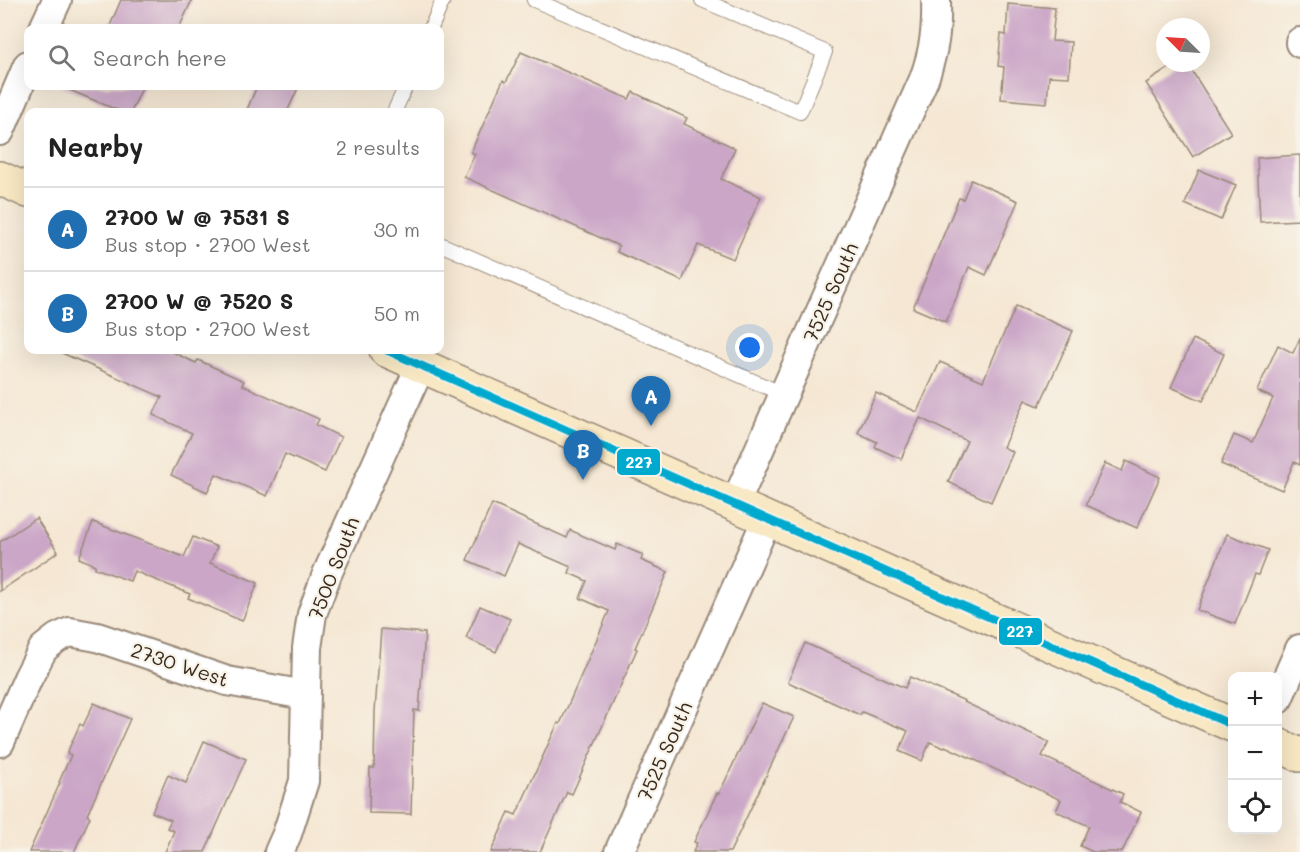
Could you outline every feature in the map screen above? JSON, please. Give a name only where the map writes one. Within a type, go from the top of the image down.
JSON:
[{"type":"main road","points":[[0,178],[24,189]]},
{"type":"main road","points":[[395,354],[1228,723]]},
{"type":"main road","points":[[1282,747],[1300,755]]},
{"type":"street","points":[[46,24],[57,0]]},
{"type":"street","name":"7525 South","points":[[735,504],[924,80],[934,51],[937,25],[936,0]]},
{"type":"street","points":[[0,131],[24,74]]},
{"type":"street","name":"7500 South","points":[[279,852],[304,781],[307,648],[312,614],[327,574],[421,365]]},
{"type":"street","name":"7525 South","points":[[619,852],[767,519]]},
{"type":"street","name":"2730 West","points":[[0,742],[43,649],[57,638],[70,633],[97,637],[227,681],[305,695]]},
{"type":"street","points":[[1282,690],[1300,649]]},
{"type":"lane","points":[[433,24],[443,0]]},
{"type":"lane","points":[[534,0],[800,112],[825,52],[702,0]]},
{"type":"lane","points":[[396,108],[404,90]]},
{"type":"lane","points":[[444,246],[785,395]]},
{"type":"building","points":[[121,0],[192,0],[181,24],[111,24]]},
{"type":"building","points":[[1008,4],[1055,8],[1052,41],[1071,42],[1069,77],[1049,76],[1047,103],[1001,99],[1004,67],[998,66],[1001,34],[1006,35]]},
{"type":"building","points":[[521,52],[629,99],[633,92],[687,118],[684,124],[735,148],[721,179],[761,197],[733,259],[698,245],[682,281],[617,252],[619,246],[464,177],[475,154],[471,152],[503,80],[506,82]]},
{"type":"building","points":[[1163,72],[1193,72],[1231,133],[1193,157],[1146,83]]},
{"type":"building","points":[[70,90],[141,90],[133,108],[112,108]]},
{"type":"building","points":[[255,90],[297,90],[289,108],[248,108]]},
{"type":"building","points":[[1300,155],[1300,220],[1260,222],[1257,158]]},
{"type":"building","points":[[1199,170],[1236,185],[1221,220],[1185,204]]},
{"type":"building","points":[[971,180],[1018,201],[986,275],[969,267],[946,322],[913,308],[959,198],[963,199]]},
{"type":"building","points":[[1016,306],[1073,331],[1039,406],[1025,400],[1003,447],[1013,452],[991,502],[948,482],[967,441],[920,418],[901,459],[875,447],[877,442],[858,433],[876,393],[917,412],[940,362],[983,381]]},
{"type":"building","points":[[1300,338],[1300,465],[1294,462],[1282,490],[1221,464],[1234,435],[1253,443],[1273,398],[1257,391],[1278,345],[1293,353]]},
{"type":"building","points":[[1193,339],[1224,354],[1203,401],[1171,387]]},
{"type":"building","points":[[64,354],[177,354],[196,363],[198,360],[244,381],[242,385],[319,419],[316,425],[341,437],[325,472],[285,454],[267,496],[216,474],[207,492],[171,475],[192,433],[153,415],[162,397]]},
{"type":"building","points":[[1126,461],[1160,477],[1137,528],[1086,505],[1105,463],[1122,471]]},
{"type":"building","points":[[492,504],[567,538],[570,530],[615,550],[617,544],[643,555],[641,560],[668,572],[635,648],[637,649],[572,794],[567,792],[540,852],[491,852],[509,812],[516,815],[558,723],[560,724],[609,611],[580,598],[587,581],[569,573],[571,567],[518,544],[504,576],[467,560]]},
{"type":"building","points":[[36,518],[58,552],[0,591],[0,542]]},
{"type":"building","points":[[93,522],[184,557],[193,537],[217,547],[210,563],[258,583],[242,621],[188,598],[190,594],[134,571],[130,581],[95,568],[95,565],[79,558]]},
{"type":"building","points":[[1227,534],[1268,550],[1258,575],[1255,574],[1235,624],[1197,610]]},
{"type":"building","points":[[480,606],[510,619],[496,652],[466,638]]},
{"type":"building","points":[[381,629],[425,633],[419,711],[414,710],[411,814],[369,813],[370,768],[374,768],[375,711]]},
{"type":"building","points":[[805,643],[905,688],[910,677],[1049,742],[1042,756],[1123,794],[1120,802],[1141,812],[1122,852],[1093,852],[1080,846],[1089,826],[1056,811],[1061,800],[945,746],[944,748],[930,742],[922,761],[899,751],[908,731],[862,712],[860,715],[788,682]]},
{"type":"building","points":[[94,703],[130,719],[87,815],[90,817],[74,852],[29,852],[71,755],[67,753],[80,724],[83,726]]},
{"type":"building","points":[[762,703],[794,717],[730,852],[693,852],[697,843],[694,842]]},
{"type":"building","points":[[204,741],[246,759],[205,852],[165,852],[174,831],[167,828],[171,820],[152,812],[168,775],[186,783]]},
{"type":"transit line","name":"227","points":[[395,354],[1228,723]]},
{"type":"place","name":"2700 W @ 7531 S","points":[[651,426]]},
{"type":"place","name":"2700 W @ 7520 S","points":[[583,480]]}]
